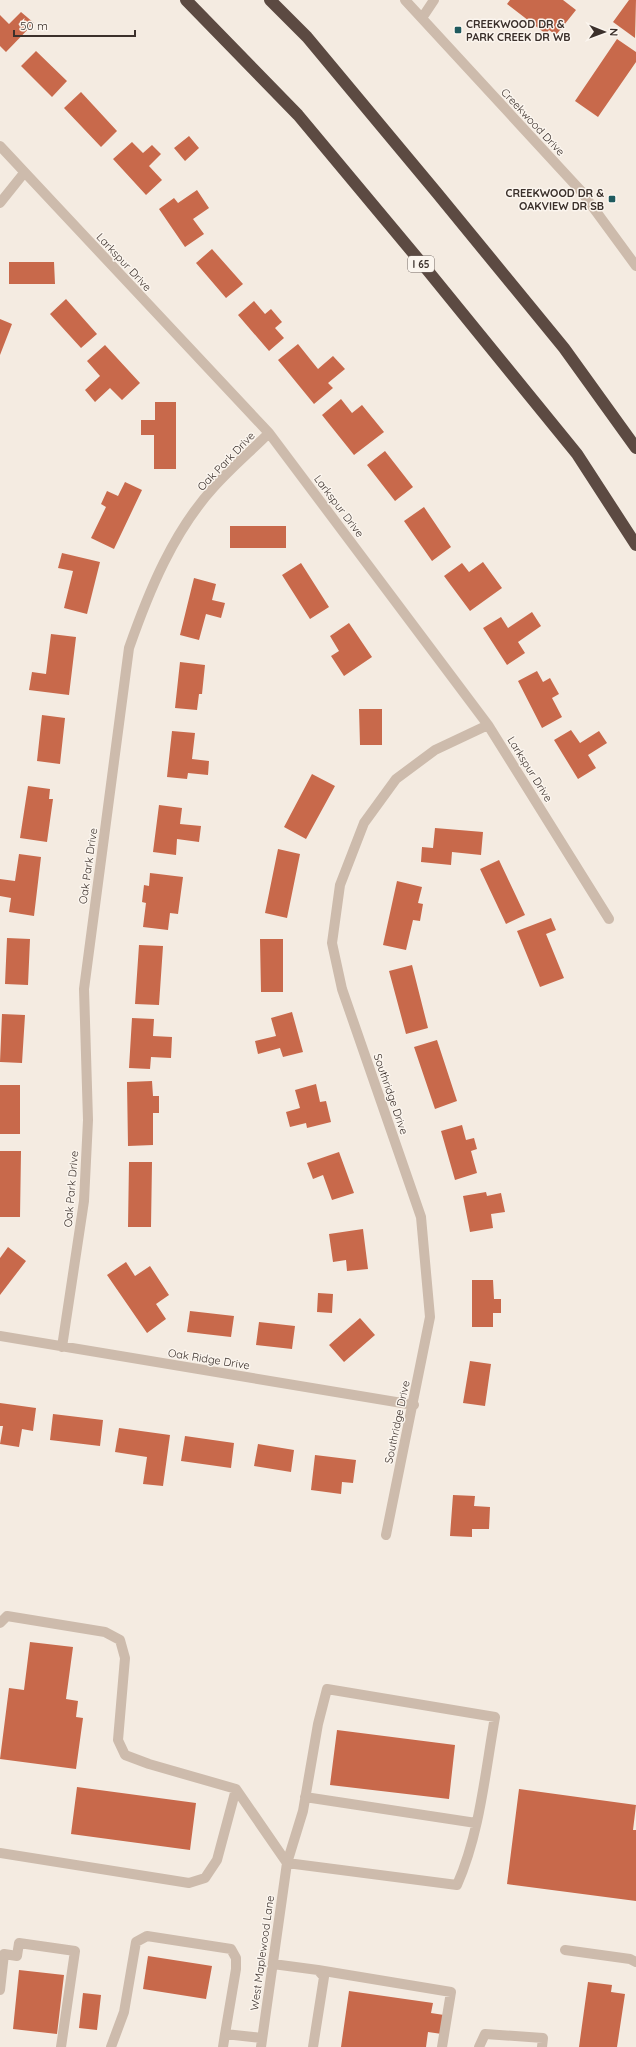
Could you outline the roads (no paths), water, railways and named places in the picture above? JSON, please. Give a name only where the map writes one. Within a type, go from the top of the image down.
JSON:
[{"type":"highway","name":"I 65","points":[[186,0],[298,115],[424,266],[577,454],[636,545]]},
{"type":"highway","points":[[270,0],[307,37],[564,348],[636,448]]},
{"type":"street","name":"Creekwood Drive","points":[[405,0],[580,190],[636,266]]},
{"type":"street","points":[[422,18],[434,0]]},
{"type":"street","name":"Larkspur Drive","points":[[0,146],[269,433],[488,725],[609,919]]},
{"type":"street","points":[[0,203],[24,173]]},
{"type":"street","name":"Oak Park Drive","points":[[62,1347],[84,1201],[88,1120],[84,989],[129,648],[144,604],[177,537],[213,487],[269,433]]},
{"type":"street","name":"Southridge Drive","points":[[386,1535],[414,1405],[430,1316],[421,1217],[342,989],[332,942],[340,885],[364,823],[396,778],[436,750],[488,725]]},
{"type":"street","name":"Oak Ridge Drive","points":[[0,1336],[414,1405]]},
{"type":"street","points":[[0,1623],[7,1616],[105,1632],[120,1640],[125,1658],[118,1740],[125,1754],[149,1764],[236,1789],[287,1863],[457,1885],[466,1865],[476,1823],[305,1797]]},
{"type":"street","name":"West Maplewood Lane","points":[[262,2043],[287,1863],[305,1797],[318,1724],[327,1689],[495,1717],[476,1823]]},
{"type":"street","points":[[0,1853],[189,1883],[205,1878],[217,1860],[236,1789]]},
{"type":"street","points":[[111,2047],[124,2012],[136,1942],[147,1936],[231,1949],[236,1958],[236,1969],[223,2047]]},
{"type":"street","points":[[0,1990],[4,1954],[17,1956],[19,1944],[76,1951],[61,2047]]},
{"type":"street","points":[[565,1950],[630,1959],[636,1962]]},
{"type":"street","points":[[273,1964],[451,1992],[442,2047]]},
{"type":"street","points":[[313,2047],[324,1977],[318,1970]]},
{"type":"street","points":[[225,2034],[262,2043]]},
{"type":"street","points":[[479,2047],[485,2034],[543,2038],[542,2047]]},
{"type":"place","name":"CREEKWOOD DR & PARK CREEK DR WB","points":[[458,30]]},
{"type":"place","name":"CREEKWOOD DR & OAKVIEW DR SB","points":[[612,199]]}]
